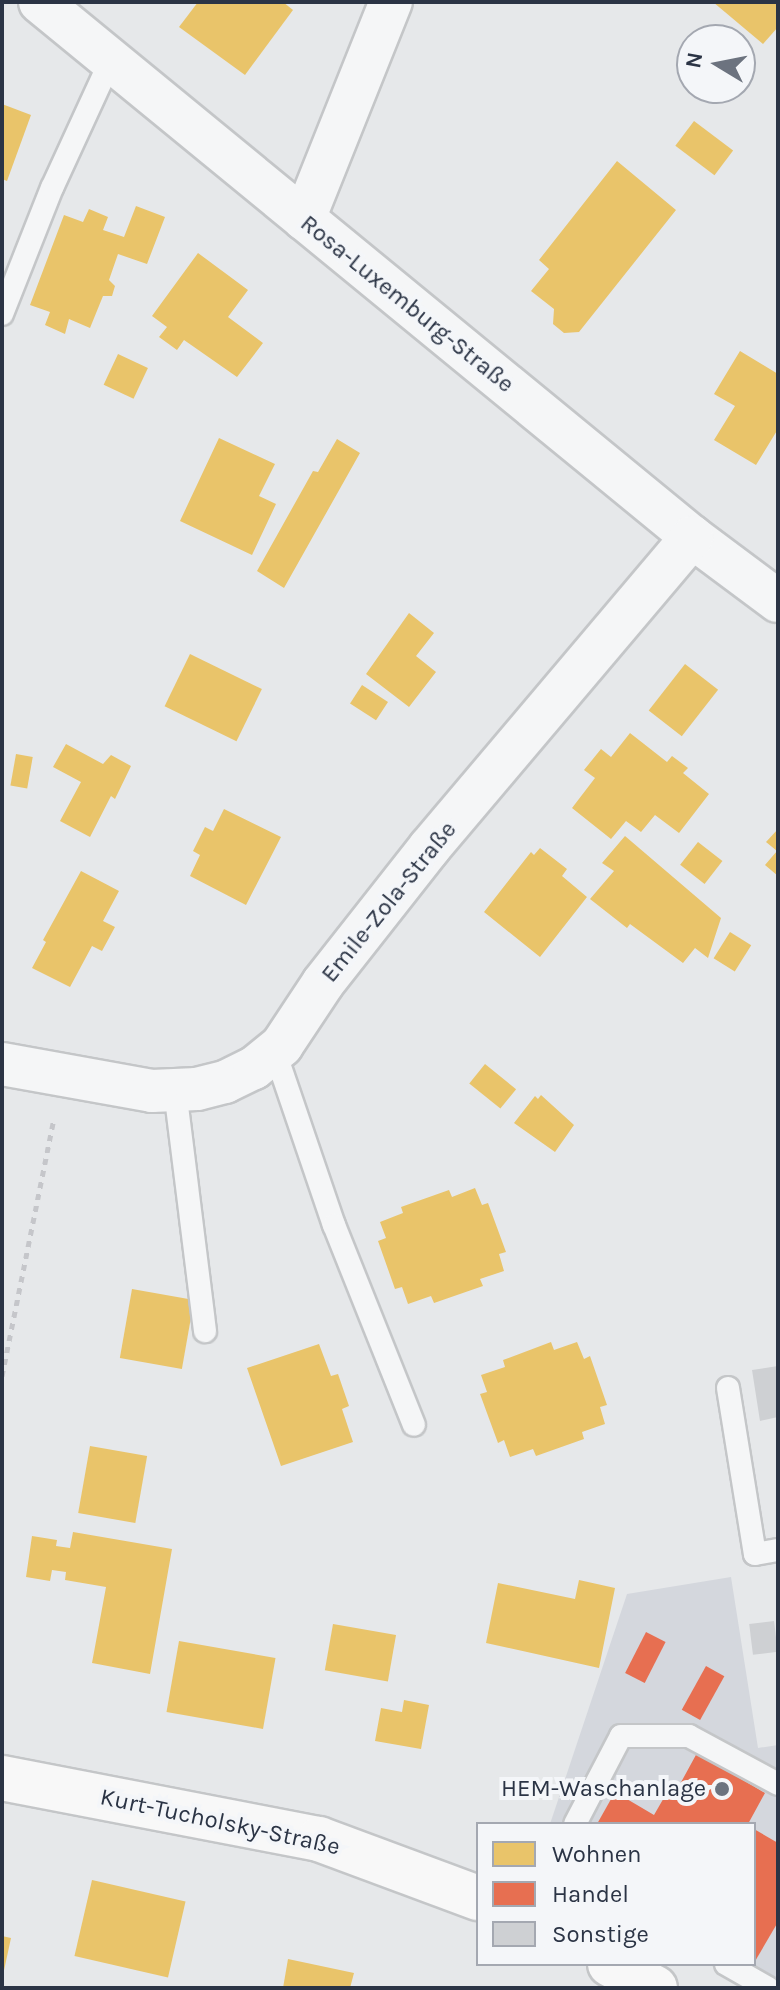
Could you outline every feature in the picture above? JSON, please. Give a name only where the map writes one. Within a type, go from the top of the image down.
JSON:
[{"type":"main road","name":"Kurt-Tucholsky-Straße","points":[[2,1778],[319,1839],[418,1873],[476,1897]]},
{"type":"main road","points":[[614,1966],[655,1988]]},
{"type":"street","name":"Rosa-Luxemburg-Straße","points":[[40,2],[692,537],[778,601]]},
{"type":"street","points":[[304,219],[391,2]]},
{"type":"street","name":"Emile-Zola-Straße","points":[[2,1064],[152,1091],[175,1090],[225,1082],[254,1068],[275,1052],[323,983],[430,847],[692,537]]},
{"type":"lane","points":[[2,314],[52,188],[111,60]]},
{"type":"lane","points":[[275,1052],[334,1225],[414,1425]]},
{"type":"lane","points":[[175,1090],[205,1331]]},
{"type":"lane","points":[[728,1388],[755,1554],[778,1550]]},
{"type":"lane","points":[[576,1822],[621,1736],[689,1736],[778,1784]]},
{"type":"lane","points":[[730,1966],[768,1988],[778,1971]]},
{"type":"path","points":[[2,1376],[63,1075]]},
{"type":"shaded area","points":[[731,1577],[758,1748],[778,1745],[778,1988],[744,1988],[712,1966],[756,1966],[756,1822],[551,1822],[627,1594]]},
{"type":"building: Wohnen","points":[[198,2],[283,2],[293,10],[245,75],[179,27]]},
{"type":"building: Wohnen","points":[[713,2],[778,2],[778,27],[763,44],[756,38],[756,24],[739,24]]},
{"type":"building: Wohnen","points":[[2,104],[31,115],[7,181],[2,179]]},
{"type":"building: Wohnen","points":[[694,121],[733,150],[714,175],[675,146]]},
{"type":"building: Wohnen","points":[[617,161],[676,210],[579,332],[564,333],[553,324],[554,309],[531,291],[549,269],[539,260]]},
{"type":"building: Wohnen","points":[[136,206],[165,217],[147,264],[118,254],[109,280],[115,286],[112,296],[103,296],[90,328],[69,319],[65,334],[45,325],[50,312],[30,305],[64,215],[83,222],[89,209],[108,217],[103,230],[124,237]]},
{"type":"building: Wohnen","points":[[198,253],[248,290],[228,317],[263,343],[237,377],[184,340],[177,350],[159,337],[167,327],[152,316]]},
{"type":"building: Wohnen","points":[[740,351],[778,374],[778,429],[756,465],[714,440],[735,406],[714,394]]},
{"type":"building: Wohnen","points":[[118,354],[148,368],[134,399],[104,385]]},
{"type":"building: Wohnen","points":[[219,438],[275,464],[259,496],[276,504],[252,555],[180,521]]},
{"type":"building: Wohnen","points":[[337,439],[360,453],[284,588],[257,571],[313,471],[318,472]]},
{"type":"building: Wohnen","points":[[409,613],[434,633],[416,656],[436,672],[409,707],[366,674]]},
{"type":"building: Wohnen","points":[[190,654],[262,689],[236,741],[165,706]]},
{"type":"building: Wohnen","points":[[685,664],[718,690],[682,736],[649,710]]},
{"type":"building: Wohnen","points":[[362,685],[388,702],[376,720],[350,703]]},
{"type":"building: Wohnen","points":[[630,733],[667,762],[672,756],[688,768],[683,773],[709,794],[679,833],[655,815],[641,832],[626,821],[611,839],[572,808],[595,778],[584,770],[601,749],[611,757]]},
{"type":"building: Wohnen","points":[[66,744],[103,764],[111,755],[131,766],[115,799],[111,796],[90,837],[60,821],[81,782],[53,767]]},
{"type":"building: Wohnen","points":[[16,754],[33,757],[27,788],[10,786]]},
{"type":"building: Wohnen","points":[[224,809],[281,837],[246,905],[190,876],[200,855],[193,851],[205,827],[213,831]]},
{"type":"building: Wohnen","points":[[778,829],[778,876],[765,865],[777,851],[766,842]]},
{"type":"building: Wohnen","points":[[625,836],[721,918],[708,958],[695,948],[683,963],[630,924],[627,928],[590,899],[614,871],[602,863]]},
{"type":"building: Wohnen","points":[[698,842],[722,861],[705,884],[680,865]]},
{"type":"building: Wohnen","points":[[540,848],[567,869],[562,876],[587,897],[540,957],[484,912],[531,852],[534,855]]},
{"type":"building: Wohnen","points":[[81,871],[119,891],[103,921],[115,927],[102,951],[92,946],[70,987],[32,968],[46,942],[43,940]]},
{"type":"building: Wohnen","points":[[730,932],[751,945],[735,972],[714,958]]},
{"type":"building: Wohnen","points":[[485,1064],[516,1089],[500,1109],[469,1083]]},
{"type":"building: Wohnen","points":[[541,1095],[574,1125],[555,1152],[514,1123],[535,1096],[538,1099]]},
{"type":"building: Wohnen","points":[[475,1188],[482,1205],[488,1203],[506,1252],[499,1254],[504,1271],[480,1279],[483,1286],[434,1303],[431,1296],[408,1304],[402,1287],[395,1289],[378,1241],[386,1238],[380,1222],[403,1213],[401,1207],[449,1190],[452,1197]]},
{"type":"building: Wohnen","points":[[132,1289],[194,1300],[182,1369],[120,1358]]},
{"type":"building: Wohnen","points":[[551,1342],[554,1350],[577,1342],[584,1359],[590,1356],[607,1405],[600,1407],[605,1424],[582,1432],[584,1439],[536,1456],[533,1449],[510,1457],[504,1440],[498,1443],[480,1394],[487,1392],[481,1375],[505,1367],[503,1360]]},
{"type":"building: Wohnen","points":[[319,1344],[331,1376],[338,1374],[349,1406],[342,1409],[353,1442],[281,1466],[247,1368]]},
{"type":"building: Wohnen","points":[[90,1446],[147,1456],[135,1523],[78,1513]]},
{"type":"building: Wohnen","points":[[73,1532],[172,1549],[150,1674],[92,1663],[106,1587],[65,1580],[66,1572],[52,1570],[50,1581],[26,1577],[32,1536],[57,1540],[56,1546],[70,1548]]},
{"type":"building: Wohnen","points":[[579,1580],[615,1588],[599,1668],[486,1643],[498,1583],[575,1599]]},
{"type":"building: Wohnen","points":[[333,1624],[396,1635],[388,1681],[325,1670]]},
{"type":"building: Wohnen","points":[[179,1641],[276,1658],[263,1729],[166,1712]]},
{"type":"building: Wohnen","points":[[404,1700],[429,1705],[421,1749],[375,1741],[381,1708],[402,1712]]},
{"type":"building: Wohnen","points":[[92,1880],[186,1902],[168,1978],[74,1956]]},
{"type":"building: Wohnen","points":[[2,1936],[11,1938],[3,1975],[2,1975]]},
{"type":"building: Wohnen","points":[[288,1959],[354,1973],[350,1988],[283,1988]]},
{"type":"building: Handel","points":[[646,1632],[666,1642],[645,1683],[625,1673]]},
{"type":"building: Handel","points":[[706,1666],[724,1676],[700,1720],[682,1710]]},
{"type":"building: Handel","points":[[697,1753],[765,1793],[749,1822],[598,1822],[615,1792],[654,1815],[673,1782],[679,1786]]},
{"type":"building: Handel","points":[[756,1830],[778,1843],[778,1922],[756,1960]]},
{"type":"building: Sonstige","points":[[778,1366],[778,1417],[760,1421],[752,1370]]},
{"type":"building: Sonstige","points":[[774,1621],[778,1652],[753,1655],[749,1624]]},
{"type":"place","name":"HEM-Waschanlage","points":[[722,1789]]}]
